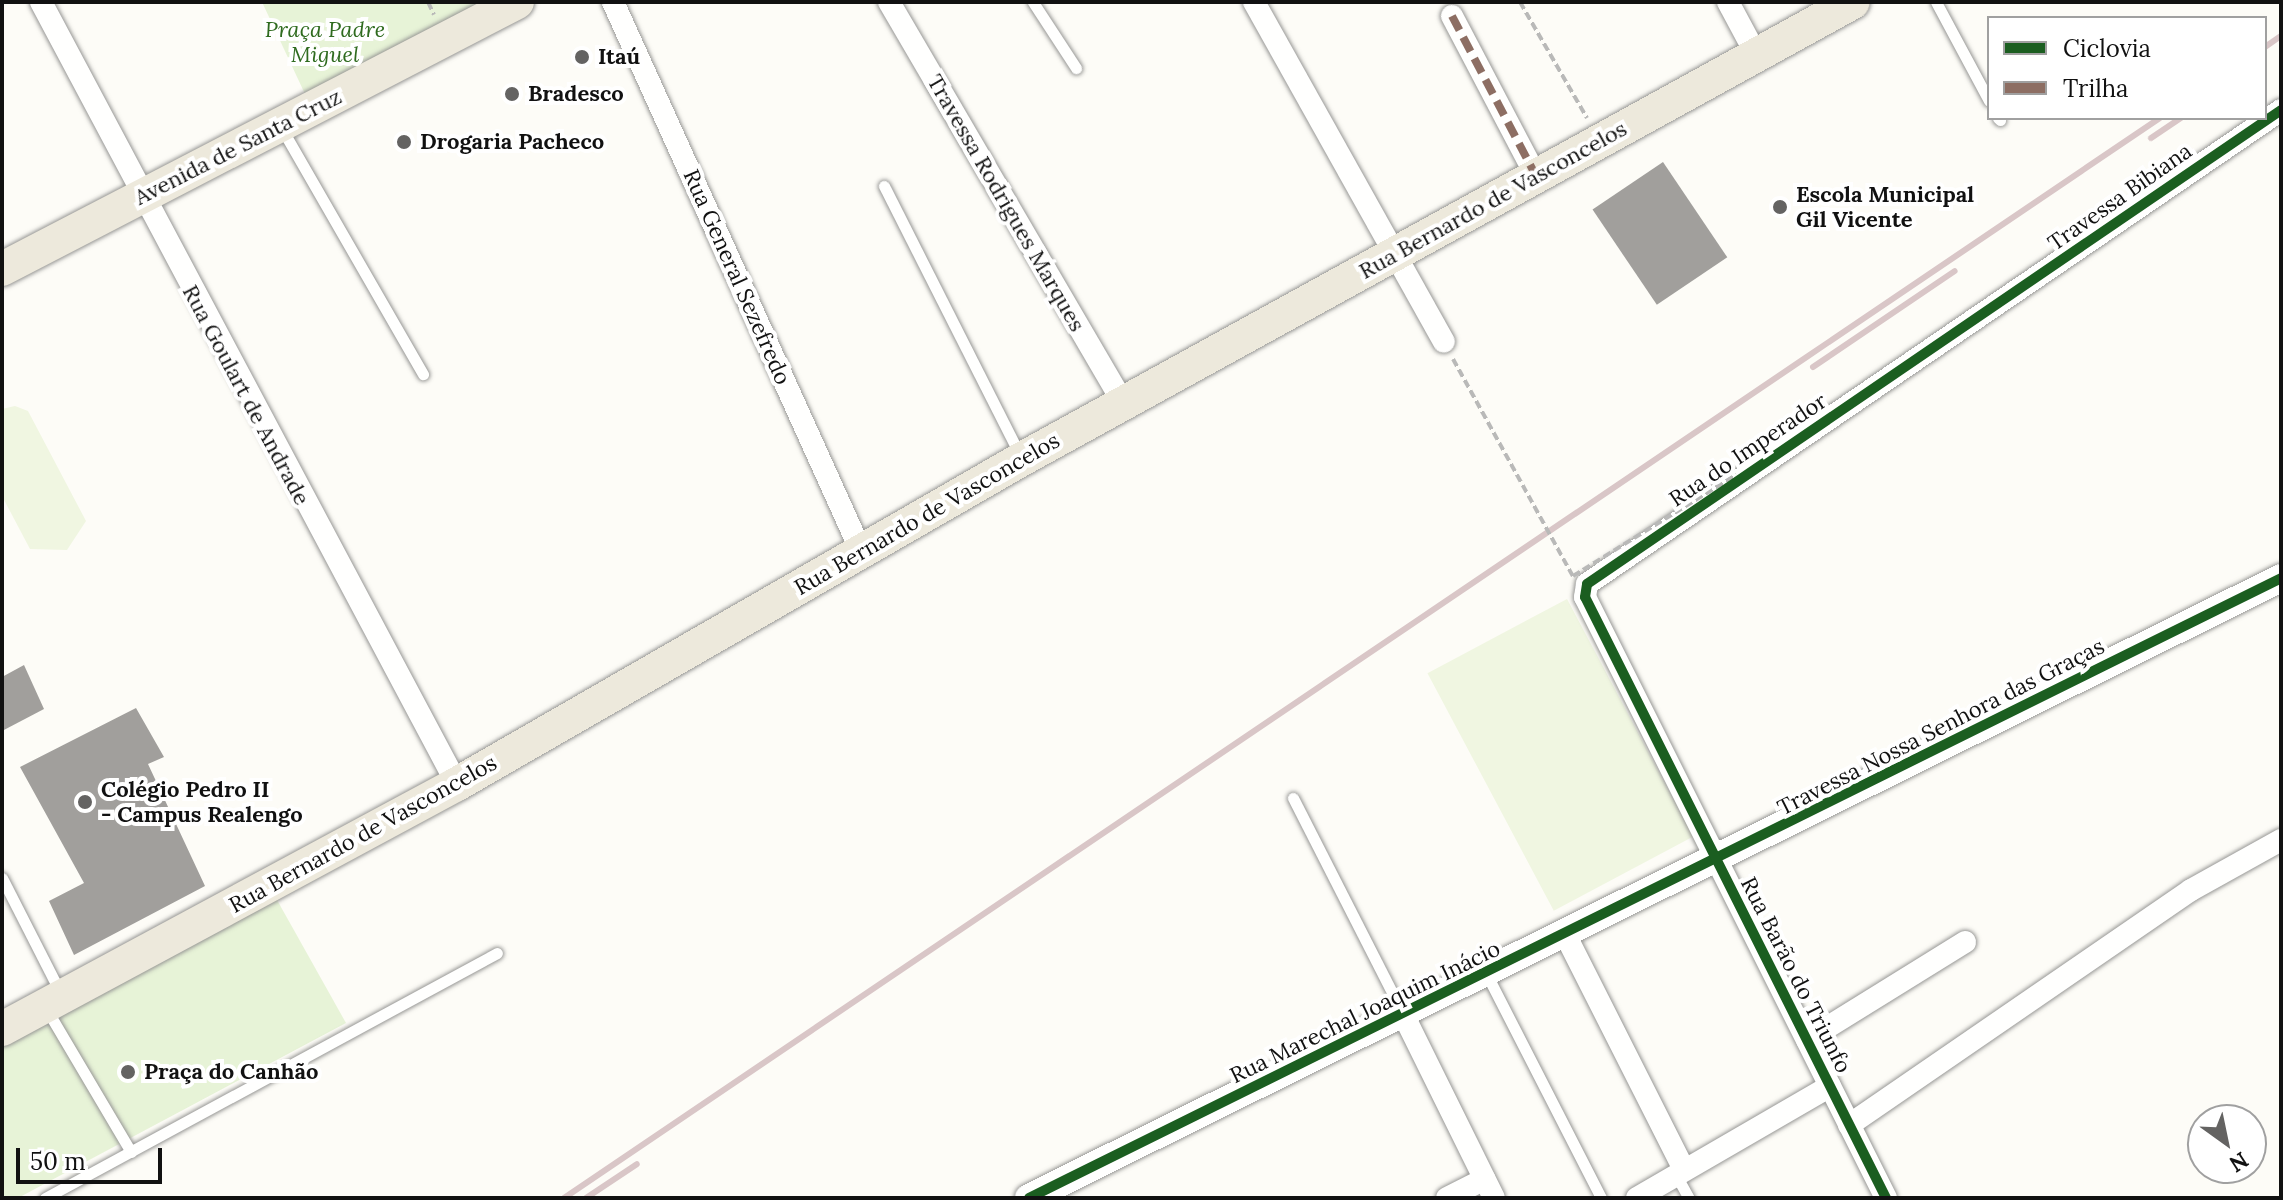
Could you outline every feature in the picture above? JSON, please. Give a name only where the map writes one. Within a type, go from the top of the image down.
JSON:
[{"type":"main road","name":"Avenida de Santa Cruz","points":[[2,269],[517,2]]},
{"type":"main road","name":"Rua Bernardo de Vasconcelos","points":[[2,1029],[457,784],[1022,459],[1853,2]]},
{"type":"street","name":"Rua Goulart de Andrade","points":[[41,2],[141,197],[457,784]]},
{"type":"street","name":"Rua General Sezefredo","points":[[613,2],[861,551]]},
{"type":"street","name":"Travessa Rodrigues Marques","points":[[889,2],[1123,403]]},
{"type":"street","points":[[1254,2],[1448,351]]},
{"type":"street","points":[[1728,2],[1764,51]]},
{"type":"street","points":[[1452,16],[1536,176]]},
{"type":"street","name":"Travessa Bibiana","points":[[1943,342],[2266,120]]},
{"type":"street","name":"Rua do Imperador","points":[[1585,597],[1590,579],[1943,342]]},
{"type":"street","name":"Travessa Nossa Senhora das Graças","points":[[1718,862],[2281,578]]},
{"type":"street","name":"Rua Barão do Triunfo","points":[[1585,597],[1886,1198]]},
{"type":"street","points":[[1849,1125],[2191,890],[2281,840]]},
{"type":"street","name":"Rua Marechal Joaquim Inácio","points":[[1029,1198],[1718,862]]},
{"type":"street","points":[[1566,936],[1680,1172]]},
{"type":"street","points":[[1807,1040],[1965,942]]},
{"type":"street","points":[[1404,1016],[1490,1189],[1447,1198]]},
{"type":"street","points":[[1637,1198],[1830,1086]]},
{"type":"lane","points":[[1033,2],[1076,68]]},
{"type":"lane","points":[[1936,2],[1987,97]]},
{"type":"lane","points":[[279,125],[423,374]]},
{"type":"lane","points":[[884,186],[1022,459]]},
{"type":"lane","points":[[1293,798],[1404,1016]]},
{"type":"lane","points":[[2,878],[54,1002],[131,1152]]},
{"type":"lane","points":[[45,1198],[497,953]]},
{"type":"lane","points":[[1487,975],[1601,1198]]},
{"type":"lane","points":[[1680,1172],[1689,1198]]},
{"type":"path","points":[[1520,2],[1601,141]]},
{"type":"path","points":[[1448,351],[1573,576],[1736,475]]},
{"type":"green space","name":"Praça Padre Miguel","points":[[262,2],[484,2],[305,94]]},
{"type":"green space","points":[[15,406],[28,411],[86,521],[67,550],[30,549],[2,496],[2,409]]},
{"type":"green space","points":[[1567,599],[1693,837],[1554,911],[1427,673]]},
{"type":"green space","name":"Praça do Canhão","points":[[272,891],[346,1023],[18,1198],[2,1198],[2,1034]]},
{"type":"building","points":[[1663,162],[1727,257],[1657,305],[1593,210]]},
{"type":"building","points":[[24,665],[44,709],[2,731],[2,677]]},
{"type":"building","points":[[136,708],[164,757],[148,764],[205,886],[74,955],[49,901],[84,883],[20,767]]},
{"type":"railway","points":[[2267,46],[2281,36]]},
{"type":"railway","points":[[564,1198],[2157,120]]},
{"type":"railway","points":[[2151,138],[2178,120]]},
{"type":"railway","points":[[1813,367],[1955,271]]},
{"type":"railway","points":[[586,1198],[637,1164]]},
{"type":"marked path","points":[[1452,16],[1536,176]]},
{"type":"cycle path","points":[[2267,120],[2281,110]]},
{"type":"cycle path","points":[[1886,1198],[1585,597],[1587,584],[2266,120]]},
{"type":"cycle path","points":[[1029,1198],[2281,578]]},
{"type":"place","name":"Itaú","points":[[582,57]]},
{"type":"place","name":"Bradesco","points":[[512,94]]},
{"type":"place","name":"Drogaria Pacheco","points":[[404,142]]},
{"type":"place","name":"Escola Municipal Gil Vicente","points":[[1780,207]]},
{"type":"place","name":"Colégio Pedro II - Campus Realengo","points":[[85,802]]},
{"type":"place","name":"Praça do Canhão","points":[[128,1072]]}]
